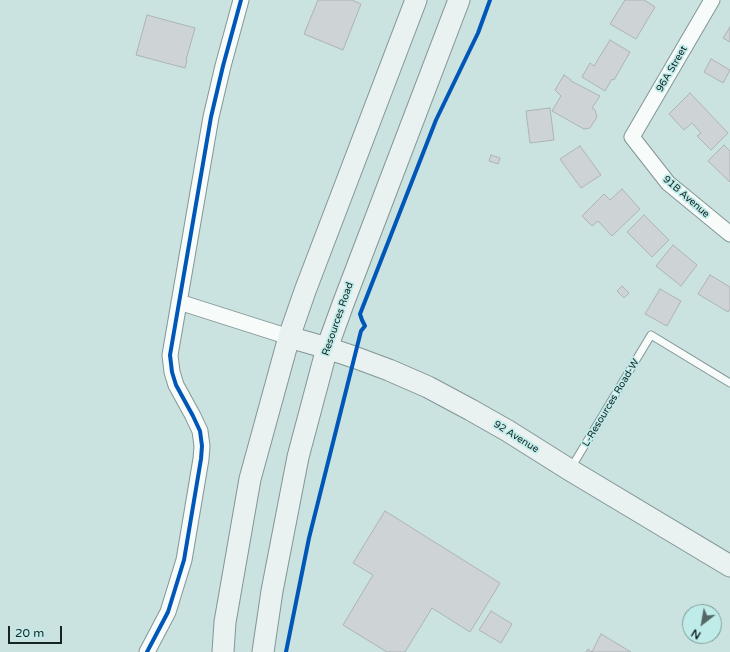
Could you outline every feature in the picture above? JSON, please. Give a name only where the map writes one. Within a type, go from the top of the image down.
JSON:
[{"type":"main road","points":[[223,652],[225,622],[250,479],[289,337],[308,283],[416,0]]},
{"type":"main road","name":"Resources Road","points":[[263,652],[272,591],[298,457],[327,348],[459,0]]},
{"type":"main road","name":"92 Avenue","points":[[289,337],[327,348],[390,370],[428,387],[508,431],[730,566]]},
{"type":"street","points":[[147,652],[168,612],[184,560],[201,459],[202,446],[200,431],[176,385],[172,372],[170,355],[210,116],[241,0]]},
{"type":"street","name":"96A Street","points":[[632,137],[712,0]]},
{"type":"street","name":"91B Avenue","points":[[632,137],[668,183],[730,234]]},
{"type":"street","points":[[180,302],[289,337]]},
{"type":"lane","name":"L-Resources Road-W","points":[[570,470],[651,335],[730,383]]},
{"type":"building","points":[[318,0],[352,0],[361,4],[343,50],[304,34]]},
{"type":"building","points":[[625,0],[644,0],[655,7],[636,39],[610,24]]},
{"type":"building","points":[[147,15],[195,28],[185,68],[136,55]]},
{"type":"building","points":[[730,27],[730,42],[723,38]]},
{"type":"building","points":[[610,40],[630,52],[614,80],[612,79],[605,91],[582,77],[590,63],[594,66]]},
{"type":"building","points":[[711,59],[730,70],[723,83],[704,72]]},
{"type":"building","points":[[564,75],[571,81],[600,96],[592,108],[595,110],[597,117],[590,128],[584,129],[552,111],[561,96],[555,90]]},
{"type":"building","points":[[690,93],[728,133],[711,150],[697,136],[701,133],[692,123],[684,130],[669,114]]},
{"type":"building","points":[[550,108],[554,140],[530,143],[526,111]]},
{"type":"building","points":[[724,145],[730,151],[730,182],[708,161]]},
{"type":"building","points":[[580,146],[601,175],[581,188],[560,159]]},
{"type":"building","points":[[491,155],[500,158],[498,164],[489,161]]},
{"type":"building","points":[[622,189],[640,209],[612,236],[598,221],[592,226],[582,216],[604,194],[610,200]]},
{"type":"building","points":[[644,215],[669,240],[652,257],[627,232]]},
{"type":"building","points":[[673,245],[697,265],[681,286],[656,266]]},
{"type":"building","points":[[710,275],[730,287],[730,309],[728,312],[698,294]]},
{"type":"building","points":[[622,286],[629,293],[624,298],[617,291]]},
{"type":"building","points":[[660,289],[681,301],[667,326],[645,314]]},
{"type":"building","points":[[385,511],[500,583],[470,632],[432,608],[405,652],[387,652],[343,625],[373,575],[353,563]]},
{"type":"building","points":[[491,611],[512,624],[501,643],[479,630]]},
{"type":"building","points":[[601,634],[631,652],[592,652]]},
{"type":"cycle path","points":[[147,652],[168,612],[184,560],[201,459],[202,446],[200,431],[176,385],[172,372],[170,355],[211,117],[241,0]]},
{"type":"cycle path","points":[[286,652],[309,538],[361,331],[365,326],[360,314],[436,120],[478,33],[490,0]]}]
